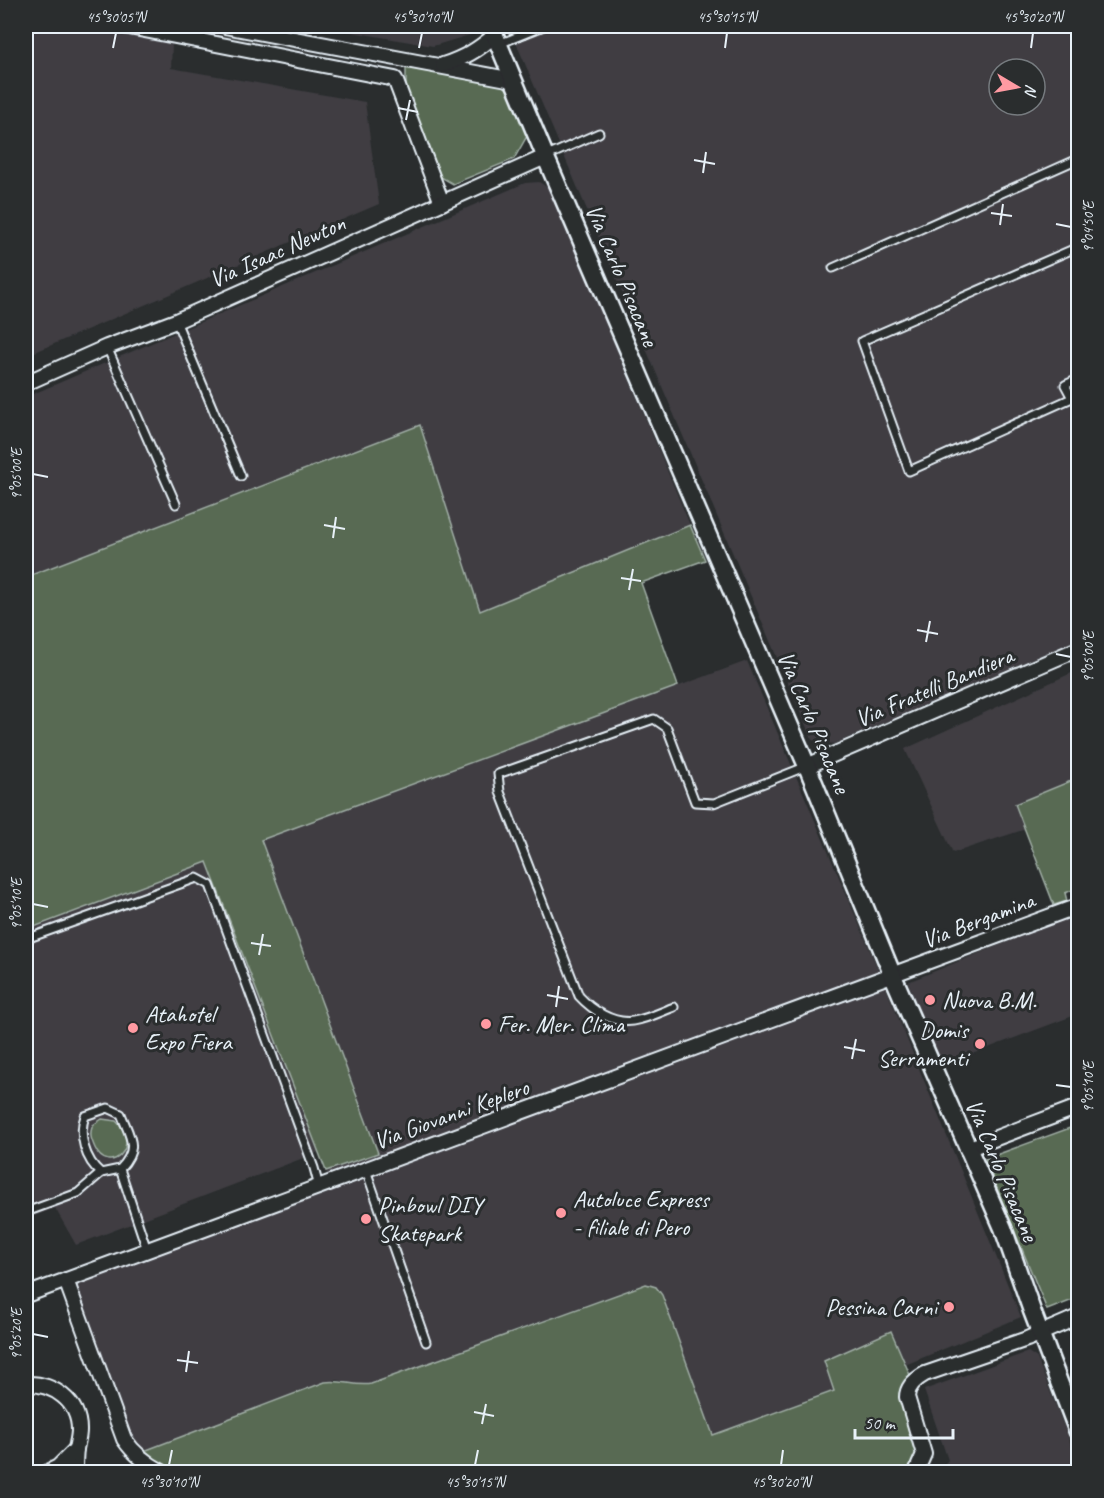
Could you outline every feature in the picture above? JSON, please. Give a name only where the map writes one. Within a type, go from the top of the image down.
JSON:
[{"type":"street","points":[[124,26],[394,79]]},
{"type":"street","points":[[225,26],[513,80]]},
{"type":"street","points":[[441,66],[477,51],[495,35]]},
{"type":"street","name":"Via Carlo Pisacane","points":[[495,35],[545,157],[807,766],[893,976],[1003,1228],[1040,1333],[1078,1430]]},
{"type":"street","points":[[400,60],[394,79],[442,203]]},
{"type":"street","name":"Via Isaac Newton","points":[[26,383],[107,347],[176,321],[545,157]]},
{"type":"street","name":"Via Fratelli Bandiera","points":[[807,766],[1078,649]]},
{"type":"street","name":"Via Bergamina","points":[[893,976],[1078,906]]},
{"type":"street","name":"Via Giovanni Keplero","points":[[26,1295],[893,976]]},
{"type":"street","points":[[967,1149],[1078,1107]]},
{"type":"street","points":[[66,1280],[124,1438],[136,1454],[162,1473]]},
{"type":"street","points":[[916,1473],[924,1454],[907,1397],[907,1392],[913,1382],[925,1374],[1078,1317]]},
{"type":"street","points":[[26,1384],[49,1387],[68,1400],[78,1422],[79,1439],[76,1449],[75,1473]]},
{"type":"street","points":[[48,1473],[58,1467],[76,1449]]},
{"type":"lane","points":[[495,35],[544,26]]},
{"type":"lane","points":[[545,157],[599,133]]},
{"type":"lane","points":[[833,268],[1078,159]]},
{"type":"lane","points":[[1078,247],[862,341],[909,471],[1072,398],[1065,385],[1078,379]]},
{"type":"lane","points":[[176,321],[241,476]]},
{"type":"lane","points":[[107,347],[176,504]]},
{"type":"lane","points":[[674,1007],[632,1022],[605,1016],[590,1007],[579,996],[500,792],[498,774],[654,719],[667,728],[695,802],[714,803],[807,766]]},
{"type":"lane","points":[[26,939],[197,878],[210,885],[319,1187]]},
{"type":"lane","points":[[26,1212],[78,1193],[100,1173],[120,1169],[130,1159],[133,1146],[120,1114],[108,1108],[85,1116],[81,1125],[81,1136],[93,1167],[100,1173]]},
{"type":"lane","points":[[120,1169],[147,1250]]},
{"type":"lane","points":[[366,1170],[426,1342]]},
{"type":"shaded area","points":[[26,26],[78,26],[172,44],[171,68],[365,102],[379,204],[26,356]]},
{"type":"shaded area","points":[[317,26],[480,26],[483,31],[433,46]]},
{"type":"shaded area","points":[[509,26],[1078,26],[1078,639],[834,744],[812,740]]},
{"type":"shaded area","points":[[539,182],[550,189],[690,525],[480,611],[420,425],[26,577],[26,397],[525,183]]},
{"type":"shaded area","points":[[747,661],[884,983],[1021,1317],[905,1365],[891,1331],[835,1390],[713,1435],[700,1401],[641,1285],[371,1384],[358,1385],[337,1380],[325,1382],[136,1454],[66,1280],[331,1182],[326,1171],[377,1153],[261,840]]},
{"type":"shaded area","points":[[1078,670],[1078,778],[1015,804],[1026,829],[953,853],[905,749]]},
{"type":"shaded area","points":[[207,862],[319,1152],[76,1245],[55,1208],[26,1219],[26,930]]},
{"type":"shaded area","points":[[1078,913],[1078,1014],[940,1066],[908,982]]},
{"type":"shaded area","points":[[1028,1352],[1037,1358],[1078,1462],[1078,1472],[938,1472],[948,1460],[924,1390]]},
{"type":"green space","points":[[406,65],[502,84],[510,92],[526,126],[527,136],[514,159],[453,184],[441,177],[406,89]]},
{"type":"green space","points":[[420,425],[480,611],[690,525],[705,560],[641,583],[678,686],[261,840],[378,1153],[326,1171],[207,862],[26,930],[26,577]]},
{"type":"green space","points":[[1078,778],[1078,888],[1065,893],[1067,901],[1054,905],[1015,804]]},
{"type":"green space","points":[[102,1119],[116,1121],[126,1140],[125,1149],[114,1159],[108,1160],[101,1156],[92,1139],[93,1125]]},
{"type":"green space","points":[[1078,1125],[1078,1298],[1047,1310],[985,1159]]},
{"type":"green space","points":[[646,1284],[656,1287],[662,1295],[713,1435],[834,1391],[824,1361],[891,1331],[913,1382],[909,1387],[923,1448],[916,1472],[162,1472],[136,1454],[325,1382],[371,1384]]},
{"type":"place","name":"Nuova B.M.","points":[[930,1000]]},
{"type":"place","name":"Fer. Mer. Clima","points":[[486,1024]]},
{"type":"place","name":"Atahotel Expo Fiera","points":[[133,1028]]},
{"type":"place","name":"Domis Serramenti","points":[[980,1044]]},
{"type":"place","name":"Autoluce Express - filiale di Pero","points":[[561,1213]]},
{"type":"place","name":"Pinbowl DIY Skatepark","points":[[366,1219]]},
{"type":"place","name":"Pessina Carni","points":[[949,1307]]}]
